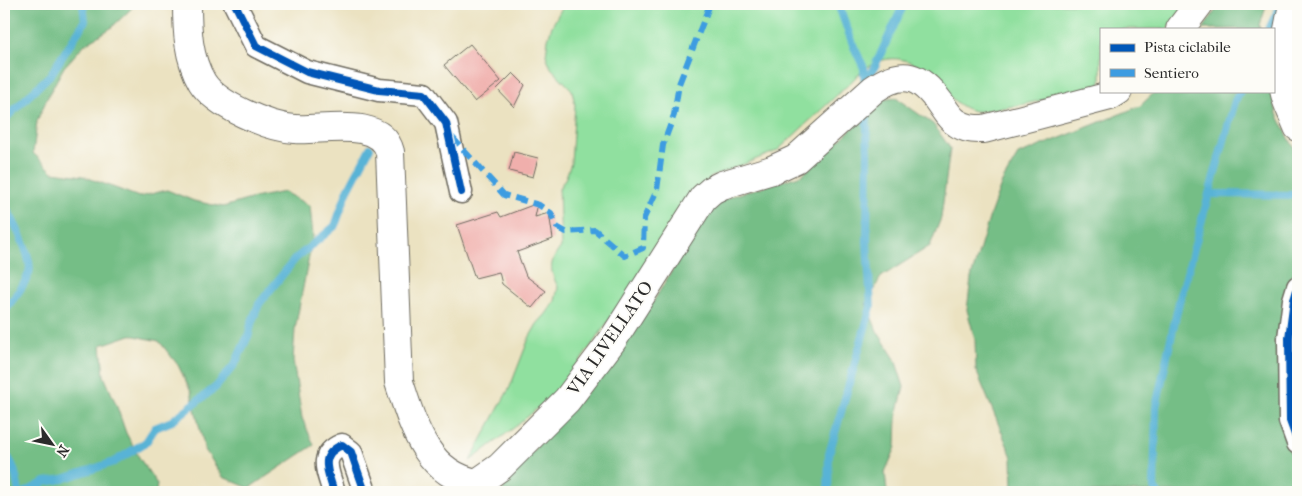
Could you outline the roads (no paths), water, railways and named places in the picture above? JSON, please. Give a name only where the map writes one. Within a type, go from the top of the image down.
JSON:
[{"type":"main road","name":"VIA LIVELLATO","points":[[187,4],[188,35],[193,58],[202,82],[224,103],[240,113],[293,129],[362,129],[374,132],[388,143],[390,152],[399,382],[409,414],[425,449],[444,469],[478,488],[567,400],[612,341],[703,198],[712,190],[722,185],[772,170],[796,159],[884,82],[905,76],[916,78],[934,95],[949,116],[958,124],[971,129],[984,129],[1110,96],[1116,92]]},
{"type":"main road","points":[[1181,28],[1199,4]]},
{"type":"main road","points":[[1293,4],[1284,53],[1283,73],[1285,96],[1298,127]]},
{"type":"street","points":[[234,4],[256,46],[307,72],[379,90],[424,94],[446,123],[461,192]]},
{"type":"street","points":[[1298,287],[1294,300],[1289,338],[1290,421],[1298,443]]},
{"type":"street","points":[[334,492],[326,465],[328,454],[334,448],[342,445],[351,452],[365,492]]},
{"type":"waterway","points":[[4,122],[51,74],[85,21],[83,4]]},
{"type":"waterway","points":[[838,4],[864,68],[865,89]]},
{"type":"waterway","points":[[867,83],[904,4]]},
{"type":"waterway","points":[[1269,28],[1281,4]]},
{"type":"waterway","points":[[1157,492],[1154,488],[1156,407],[1179,302],[1235,101],[1240,92]]},
{"type":"waterway","points":[[828,492],[829,454],[871,307],[867,242],[868,153],[866,105]]},
{"type":"waterway","points":[[26,492],[45,482],[63,479],[114,462],[146,442],[155,428],[172,421],[216,387],[235,364],[249,334],[259,304],[295,259],[335,226],[347,192],[370,148]]},
{"type":"waterway","points":[[1209,194],[1298,195]]},
{"type":"waterway","points":[[4,205],[21,239],[30,267],[24,284],[4,312]]},
{"type":"waterway","points":[[4,453],[13,466],[19,492]]}]
